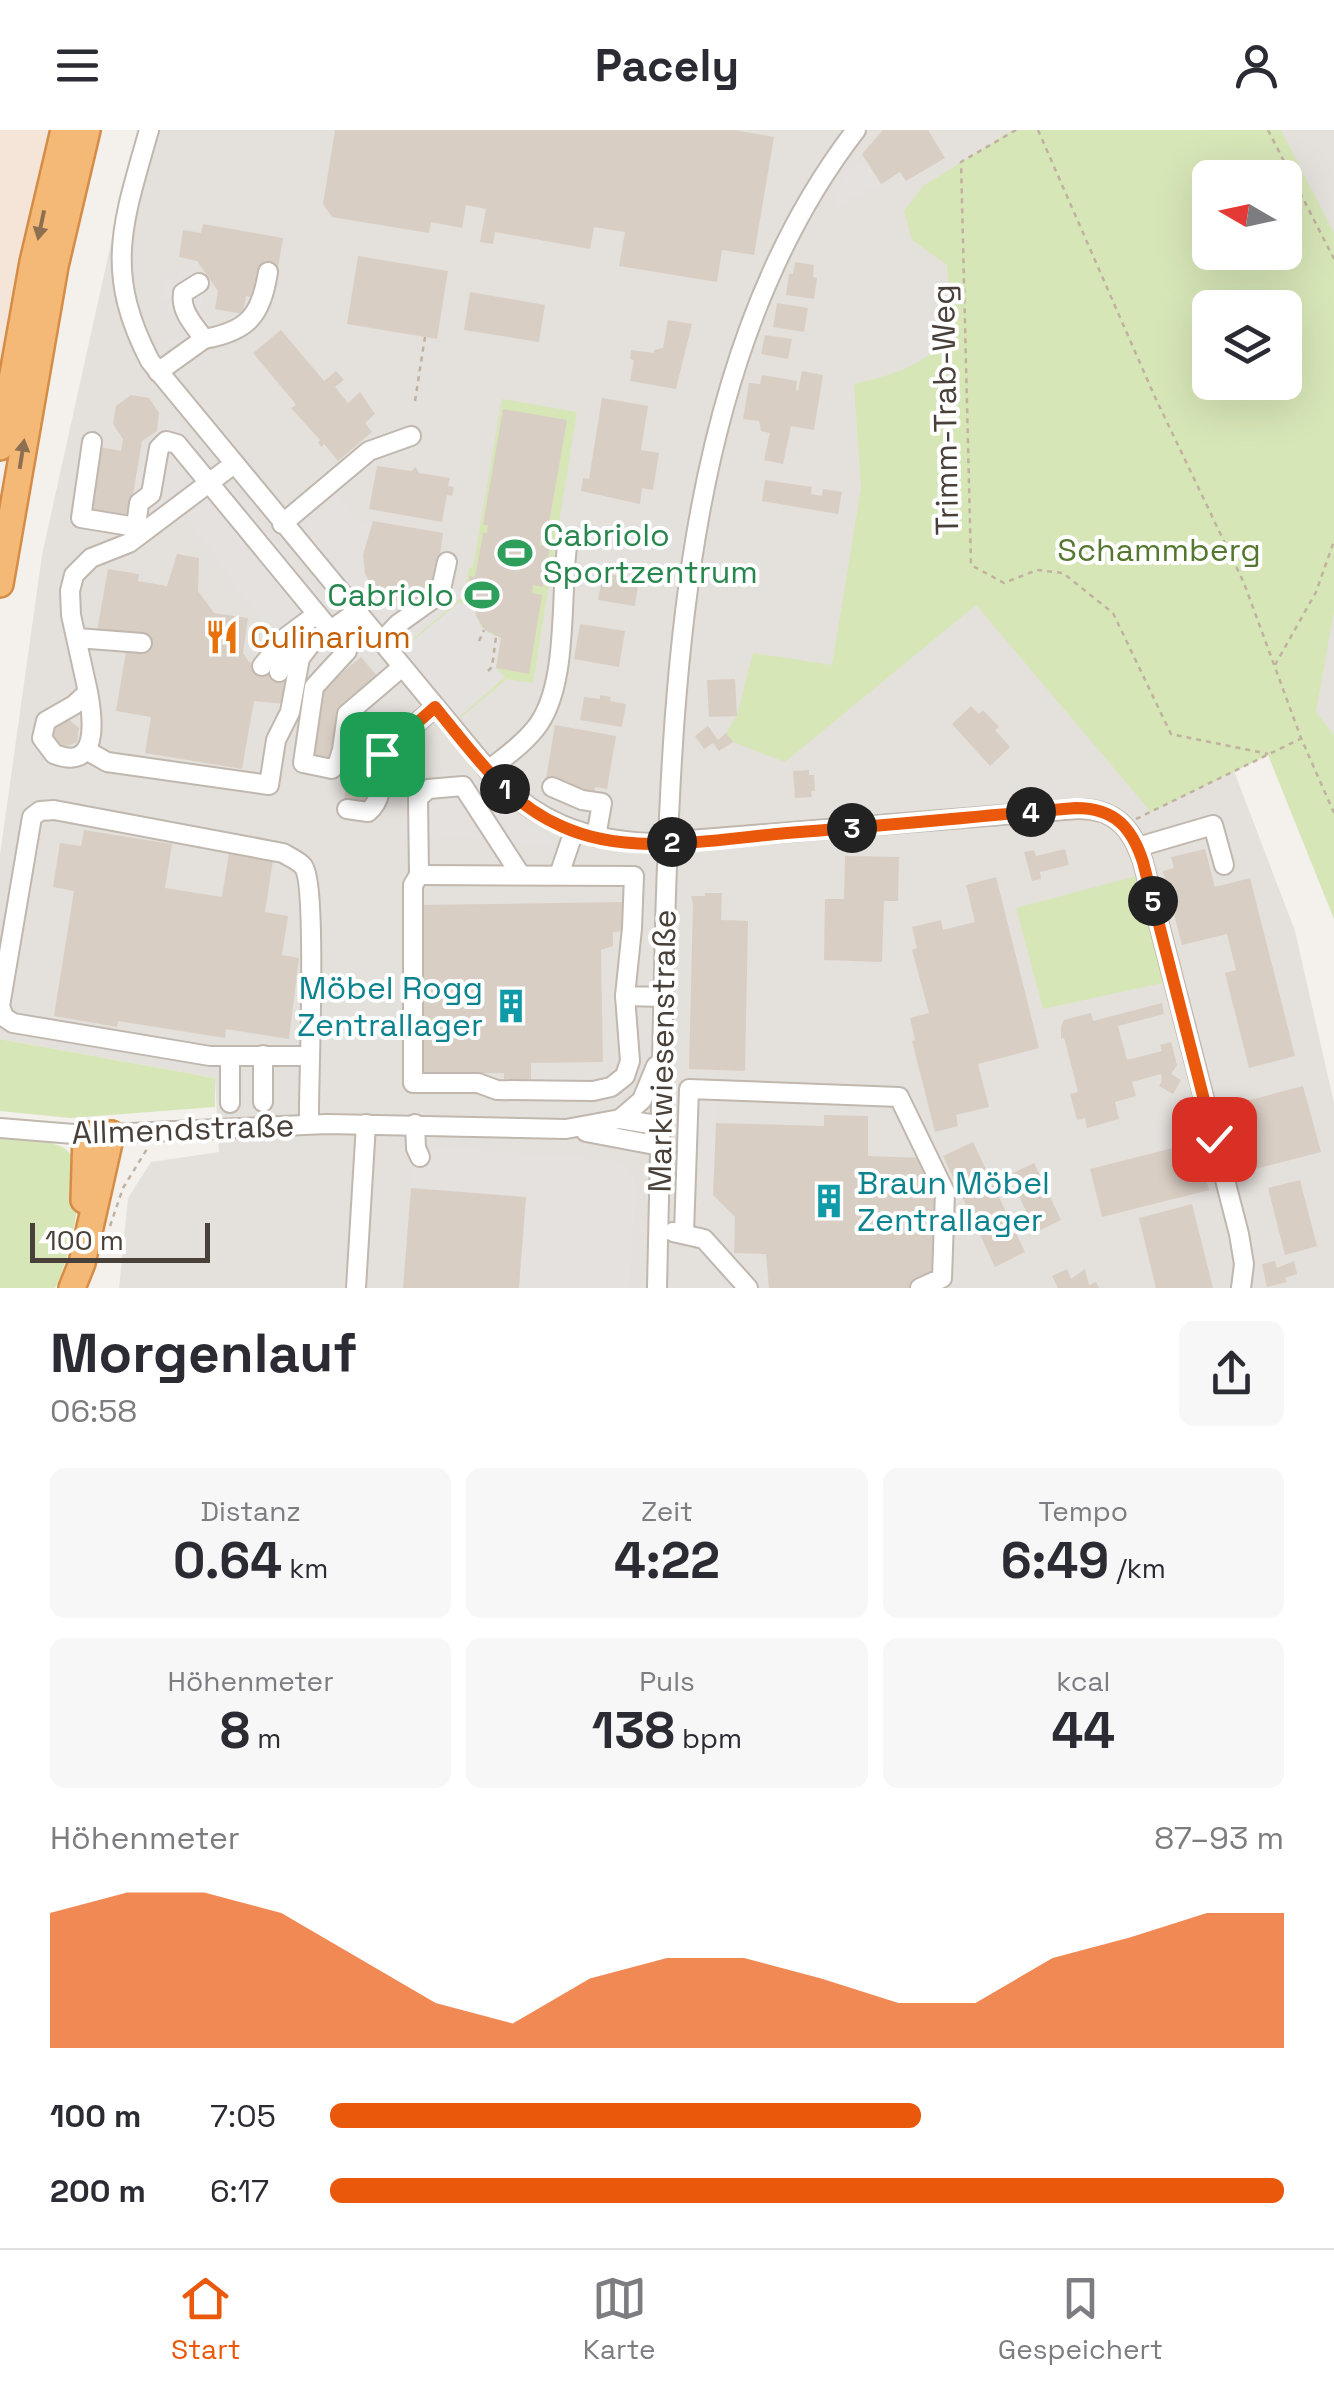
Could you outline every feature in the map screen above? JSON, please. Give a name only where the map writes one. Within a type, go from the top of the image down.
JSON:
[{"type":"highway","points":[[0,447],[41,223],[64,130]]},
{"type":"highway","points":[[0,584],[55,266],[87,130]]},
{"type":"highway","points":[[62,1288],[78,1249],[98,1134]]},
{"type":"highway","points":[[72,1288],[82,1264],[98,1134]]},
{"type":"street","points":[[149,130],[124,216],[120,252],[122,289],[134,331],[158,372],[282,524],[488,770],[532,811],[574,832],[667,842],[1076,808],[1098,810],[1125,824],[1138,847],[1239,1234],[1244,1264],[1241,1288]]},
{"type":"street","name":"Markwiesenstraße","points":[[657,1288],[670,757],[686,609],[707,488],[736,359],[786,239],[819,180],[856,130]]},
{"type":"street","points":[[158,372],[204,339],[237,329],[257,314],[268,272]]},
{"type":"street","points":[[199,283],[183,293],[182,301],[204,339]]},
{"type":"street","points":[[282,524],[368,451],[410,436]]},
{"type":"street","points":[[138,530],[138,504],[151,494],[158,448],[166,441],[177,444],[324,622]]},
{"type":"street","points":[[92,442],[80,518],[138,530]]},
{"type":"street","points":[[88,692],[74,705],[51,716],[43,728],[47,748],[62,758],[86,750],[92,735],[88,692],[70,602],[74,575],[90,558],[119,548],[138,530],[234,464]]},
{"type":"street","points":[[488,770],[534,730],[549,705],[562,633],[567,546]]},
{"type":"street","points":[[381,642],[398,624],[440,594],[447,562]]},
{"type":"street","points":[[324,622],[270,669],[286,637],[324,622],[358,611]]},
{"type":"street","points":[[358,611],[346,651],[314,686],[303,763],[332,768],[338,763],[347,714],[402,667]]},
{"type":"street","points":[[86,750],[107,762],[268,785],[276,740],[290,712],[300,658],[324,622]]},
{"type":"street","points":[[77,638],[142,644]]},
{"type":"street","points":[[347,809],[368,812],[376,805],[382,754],[435,707]]},
{"type":"street","points":[[419,874],[634,876],[624,996],[630,1061],[625,1076],[610,1086],[592,1090],[497,1090],[478,1084],[413,1083],[413,884],[419,874],[418,798],[428,789],[463,786],[520,874]]},
{"type":"street","points":[[552,787],[582,800],[602,802],[596,837]]},
{"type":"street","points":[[308,1056],[230,1057],[13,1023],[4,1017],[0,1006],[32,817],[40,811],[54,810],[283,853],[304,866],[310,923],[309,1124]]},
{"type":"street","points":[[1138,847],[1213,826],[1224,865]]},
{"type":"street","points":[[559,875],[574,832]]},
{"type":"street","points":[[624,996],[663,997]]},
{"type":"street","points":[[263,1055],[263,1102]]},
{"type":"street","points":[[230,1057],[230,1103]]},
{"type":"street","points":[[620,1120],[642,1100],[662,1058]]},
{"type":"street","points":[[684,1232],[688,1089],[899,1097],[945,1192],[942,1278],[920,1288]]},
{"type":"street","points":[[620,1120],[643,1121],[654,1127],[660,1141]]},
{"type":"street","name":"Allmendstraße","points":[[566,1129],[620,1120]]},
{"type":"street","name":"Allmendstraße","points":[[0,1128],[98,1134],[309,1124],[415,1124],[566,1129],[660,1141]]},
{"type":"street","points":[[356,1288],[366,1124]]},
{"type":"street","points":[[415,1124],[420,1157]]},
{"type":"street","points":[[657,1231],[684,1232],[704,1239],[748,1288]]},
{"type":"path","name":"Trimm-Trab-Weg","points":[[1016,130],[961,162],[971,565],[1004,583],[1038,570],[1063,573],[1113,614],[1171,734],[1268,754]]},
{"type":"path","points":[[1038,130],[1154,395],[1244,583],[1301,738],[1334,814]]},
{"type":"path","points":[[1268,130],[1334,259]]},
{"type":"path","points":[[415,402],[425,338]]},
{"type":"path","points":[[1274,666],[1316,592],[1334,541]]},
{"type":"path","points":[[358,611],[379,590]]},
{"type":"path","points":[[479,640],[484,630]]},
{"type":"path","points":[[488,671],[496,637]]},
{"type":"path","points":[[1125,824],[1301,738]]},
{"type":"path","points":[[108,1235],[123,1188],[147,1152],[150,1132]]},
{"type":"shaded area","points":[[0,130],[53,130],[0,373]]},
{"type":"shaded area","points":[[141,130],[1334,130],[1334,735],[1315,713],[1301,738],[1234,771],[1295,931],[1334,1103],[1334,1288],[119,1288],[128,1198],[151,1162],[219,1152],[215,1078],[0,1039],[0,855],[42,555],[117,216]]},
{"type":"shaded area","points":[[867,162],[881,184],[837,206],[831,187],[846,180],[843,172]]},
{"type":"shaded area","points":[[177,270],[191,272],[190,282],[195,291],[203,292],[200,311],[193,310],[196,317],[202,312],[213,327],[206,332],[206,345],[212,354],[190,370],[169,342],[182,333],[179,329],[187,323],[178,326],[165,309],[172,302],[162,300],[166,278],[175,279]]},
{"type":"shaded area","points":[[176,418],[202,454],[182,480],[187,487],[154,511],[138,487],[142,458],[151,459],[151,435]]},
{"type":"shaded area","points":[[229,484],[334,609],[274,638],[184,513],[207,497],[212,504]]},
{"type":"shaded area","points":[[333,492],[359,523],[373,521],[362,558],[365,573],[375,589],[400,601],[434,598],[444,609],[406,641],[391,623],[383,628],[366,608],[373,602],[369,597],[361,603],[300,531],[308,525],[302,516],[315,505],[323,512],[334,503],[329,496]]},
{"type":"shaded area","points":[[458,603],[475,604],[480,625],[501,638],[496,668],[505,677],[458,718],[402,650]]},
{"type":"shaded area","points":[[464,772],[465,780],[472,775],[511,814],[551,838],[548,846],[472,838],[404,840],[406,798],[423,782],[432,781],[432,773]]},
{"type":"shaded area","points":[[677,1083],[717,1084],[714,1196],[685,1211],[675,1211]]},
{"type":"shaded area","points":[[428,1146],[618,1161],[627,1167],[636,1191],[629,1288],[519,1288],[526,1197],[411,1188],[413,1166]]},
{"type":"green space","name":"Schammberg","points":[[1013,130],[1281,130],[1296,160],[1192,160],[1192,270],[1302,270],[1302,171],[1334,233],[1334,611],[1316,712],[1334,735],[1334,919],[1268,755],[1151,812],[976,605],[785,762],[733,742],[726,733],[737,715],[753,653],[832,665],[861,488],[854,384],[907,368],[951,336],[947,265],[912,240],[904,211],[923,186]]},
{"type":"green space","name":"Cabriolo Sportzentrum","points":[[502,399],[577,412],[533,683],[507,679],[459,719],[400,650],[464,596],[469,568],[473,567]]},
{"type":"green space","points":[[1140,875],[1167,982],[1043,1009],[1016,908]]},
{"type":"green space","points":[[0,1039],[215,1078],[215,1107],[70,1118],[0,1111]]},
{"type":"green space","points":[[0,1138],[55,1144],[72,1157],[77,1172],[76,1214],[67,1258],[55,1288],[0,1288]]},
{"type":"building","points":[[335,130],[735,130],[774,137],[754,255],[722,250],[717,282],[619,266],[625,232],[594,227],[590,249],[495,232],[493,244],[480,242],[486,209],[466,205],[462,228],[431,222],[429,233],[332,217],[323,204]]},
{"type":"building","points":[[883,130],[928,130],[945,158],[906,181],[900,172],[881,184],[862,154]]},
{"type":"building","points":[[203,224],[283,238],[277,274],[259,271],[255,298],[246,296],[243,314],[215,309],[218,291],[197,261],[179,257],[183,230],[201,233]]},
{"type":"building","points":[[358,256],[448,271],[437,339],[347,324]]},
{"type":"building","points":[[795,262],[814,265],[814,299],[786,295]]},
{"type":"building","points":[[470,292],[545,305],[539,342],[464,330]]},
{"type":"building","points":[[777,303],[808,308],[804,332],[773,327]]},
{"type":"building","points":[[668,320],[692,324],[676,389],[630,381],[634,360],[630,359],[631,350],[654,353],[663,348]]},
{"type":"building","points":[[281,330],[324,381],[336,371],[344,380],[335,387],[348,403],[360,392],[375,414],[365,423],[372,432],[338,461],[324,444],[321,447],[320,440],[291,408],[296,405],[294,402],[253,353]]},
{"type":"building","points":[[765,335],[792,339],[788,359],[761,354]]},
{"type":"building","points":[[802,371],[823,375],[814,430],[791,426],[783,464],[764,460],[770,433],[761,431],[759,421],[743,419],[749,383],[760,384],[762,375],[797,381],[798,391]]},
{"type":"building","points":[[131,395],[149,398],[159,413],[157,431],[142,441],[129,518],[89,511],[100,447],[121,451],[123,439],[113,424],[116,406]]},
{"type":"building","points":[[602,398],[648,406],[641,450],[659,453],[653,490],[642,488],[640,504],[581,491],[583,478],[589,479]]},
{"type":"building","points":[[503,409],[567,420],[547,535],[541,534],[540,545],[550,547],[543,587],[533,585],[532,593],[542,595],[529,674],[496,668],[501,638],[484,629],[476,616],[475,604],[466,603],[470,576],[475,577],[483,533],[487,533],[488,525],[483,525]]},
{"type":"building","points":[[377,466],[411,471],[416,467],[419,473],[450,478],[448,486],[454,487],[452,496],[447,495],[442,522],[369,509]]},
{"type":"building","points":[[765,480],[812,487],[811,494],[822,496],[823,489],[842,492],[838,514],[762,501]]},
{"type":"building","points":[[373,521],[443,533],[434,598],[396,601],[370,584],[363,555]]},
{"type":"building","points":[[177,554],[199,558],[198,591],[214,613],[248,618],[243,653],[249,662],[290,675],[286,704],[254,701],[242,769],[145,753],[151,717],[116,711],[127,646],[97,631],[108,569],[139,574],[138,581],[167,586]]},
{"type":"building","points":[[603,573],[639,579],[635,606],[598,600]]},
{"type":"building","points":[[580,624],[625,631],[619,667],[574,659]]},
{"type":"building","points":[[361,657],[378,677],[341,708],[332,762],[309,758],[319,692]]},
{"type":"building","points":[[735,679],[737,716],[709,717],[707,680]]},
{"type":"building","points":[[600,695],[626,704],[622,727],[580,720],[584,697],[600,699]]},
{"type":"building","points":[[971,706],[979,714],[983,710],[1010,747],[990,766],[952,724]]},
{"type":"building","points":[[68,719],[79,728],[77,742],[63,748],[52,739],[54,724]]},
{"type":"building","points":[[371,722],[385,739],[369,753],[377,769],[371,805],[344,800],[355,735]]},
{"type":"building","points":[[555,725],[616,736],[607,789],[595,787],[594,792],[569,788],[570,783],[546,779]]},
{"type":"building","points":[[708,726],[718,740],[726,733],[733,742],[719,751],[713,743],[704,749],[695,736]]},
{"type":"building","points":[[809,770],[809,775],[814,775],[812,797],[795,798],[793,771]]},
{"type":"building","points":[[84,830],[172,844],[165,888],[222,897],[229,853],[273,860],[265,912],[288,916],[282,955],[299,958],[289,1039],[226,1029],[225,1038],[118,1021],[117,1027],[54,1016],[74,891],[53,887],[60,843],[81,846]]},
{"type":"building","points":[[1065,849],[1069,865],[1040,872],[1041,879],[1032,881],[1024,852],[1034,850],[1036,856]]},
{"type":"building","points":[[1205,849],[1215,887],[1250,878],[1295,1056],[1249,1068],[1225,973],[1236,970],[1227,934],[1182,945],[1163,871],[1174,868],[1171,857]]},
{"type":"building","points":[[845,856],[899,857],[898,901],[884,901],[882,962],[824,960],[825,899],[844,899]]},
{"type":"building","points":[[996,877],[1039,1048],[978,1064],[989,1107],[956,1115],[958,1126],[935,1132],[912,1041],[915,1040],[910,1018],[929,1013],[912,950],[917,948],[912,927],[941,920],[943,930],[975,922],[966,885]]},
{"type":"building","points":[[722,893],[721,920],[748,921],[745,1071],[689,1069],[691,896]]},
{"type":"building","name":"Möbel Rogg Zentrallager","points":[[624,902],[624,931],[613,932],[613,946],[601,950],[603,1062],[531,1063],[531,1079],[504,1079],[504,1073],[422,1074],[419,905]]},
{"type":"building","points":[[1162,1003],[1164,1014],[1118,1026],[1127,1060],[1162,1051],[1160,1045],[1171,1042],[1177,1065],[1171,1074],[1181,1080],[1173,1094],[1159,1086],[1161,1074],[1132,1082],[1136,1096],[1115,1102],[1119,1119],[1087,1128],[1085,1118],[1077,1120],[1070,1094],[1078,1092],[1064,1038],[1061,1039],[1064,1020],[1091,1013],[1093,1021]]},
{"type":"building","points":[[1303,1086],[1321,1152],[1240,1173],[1223,1107]]},
{"type":"building","name":"Braun Möbel Zentrallager","points":[[824,1115],[868,1116],[868,1156],[923,1158],[940,1194],[938,1276],[912,1288],[769,1288],[766,1254],[734,1253],[735,1217],[713,1195],[716,1123],[824,1126]]},
{"type":"building","points":[[973,1142],[1025,1252],[995,1267],[943,1156]]},
{"type":"building","points":[[1197,1142],[1209,1190],[1102,1217],[1090,1169]]},
{"type":"building","points":[[1034,1163],[1061,1220],[1036,1232],[1009,1175]]},
{"type":"building","points":[[1300,1180],[1317,1246],[1285,1255],[1268,1188]]},
{"type":"building","points":[[411,1188],[526,1197],[519,1288],[403,1288]]},
{"type":"building","points":[[1192,1204],[1213,1288],[1156,1288],[1139,1218]]},
{"type":"building","points":[[1275,1261],[1277,1268],[1294,1261],[1297,1274],[1285,1278],[1287,1282],[1267,1287],[1262,1264]]},
{"type":"building","points":[[1067,1269],[1071,1279],[1085,1269],[1089,1285],[1096,1282],[1099,1288],[1058,1288],[1052,1276]]},
{"type":"place","name":"Cabriolo Sportzentrum","points":[[515,553]]},
{"type":"place","name":"Cabriolo","points":[[482,595]]},
{"type":"place","name":"Culinarium","points":[[222,637]]},
{"type":"place","name":"Möbel Rogg Zentrallager","points":[[511,1006]]},
{"type":"place","name":"Braun Möbel Zentrallager","points":[[829,1201]]},
{"type":"route","points":[[382,754],[435,707],[503,787],[532,811],[574,832],[635,842],[704,841],[1076,808],[1098,810],[1116,818],[1133,834],[1143,862],[1214,1139]]}]
